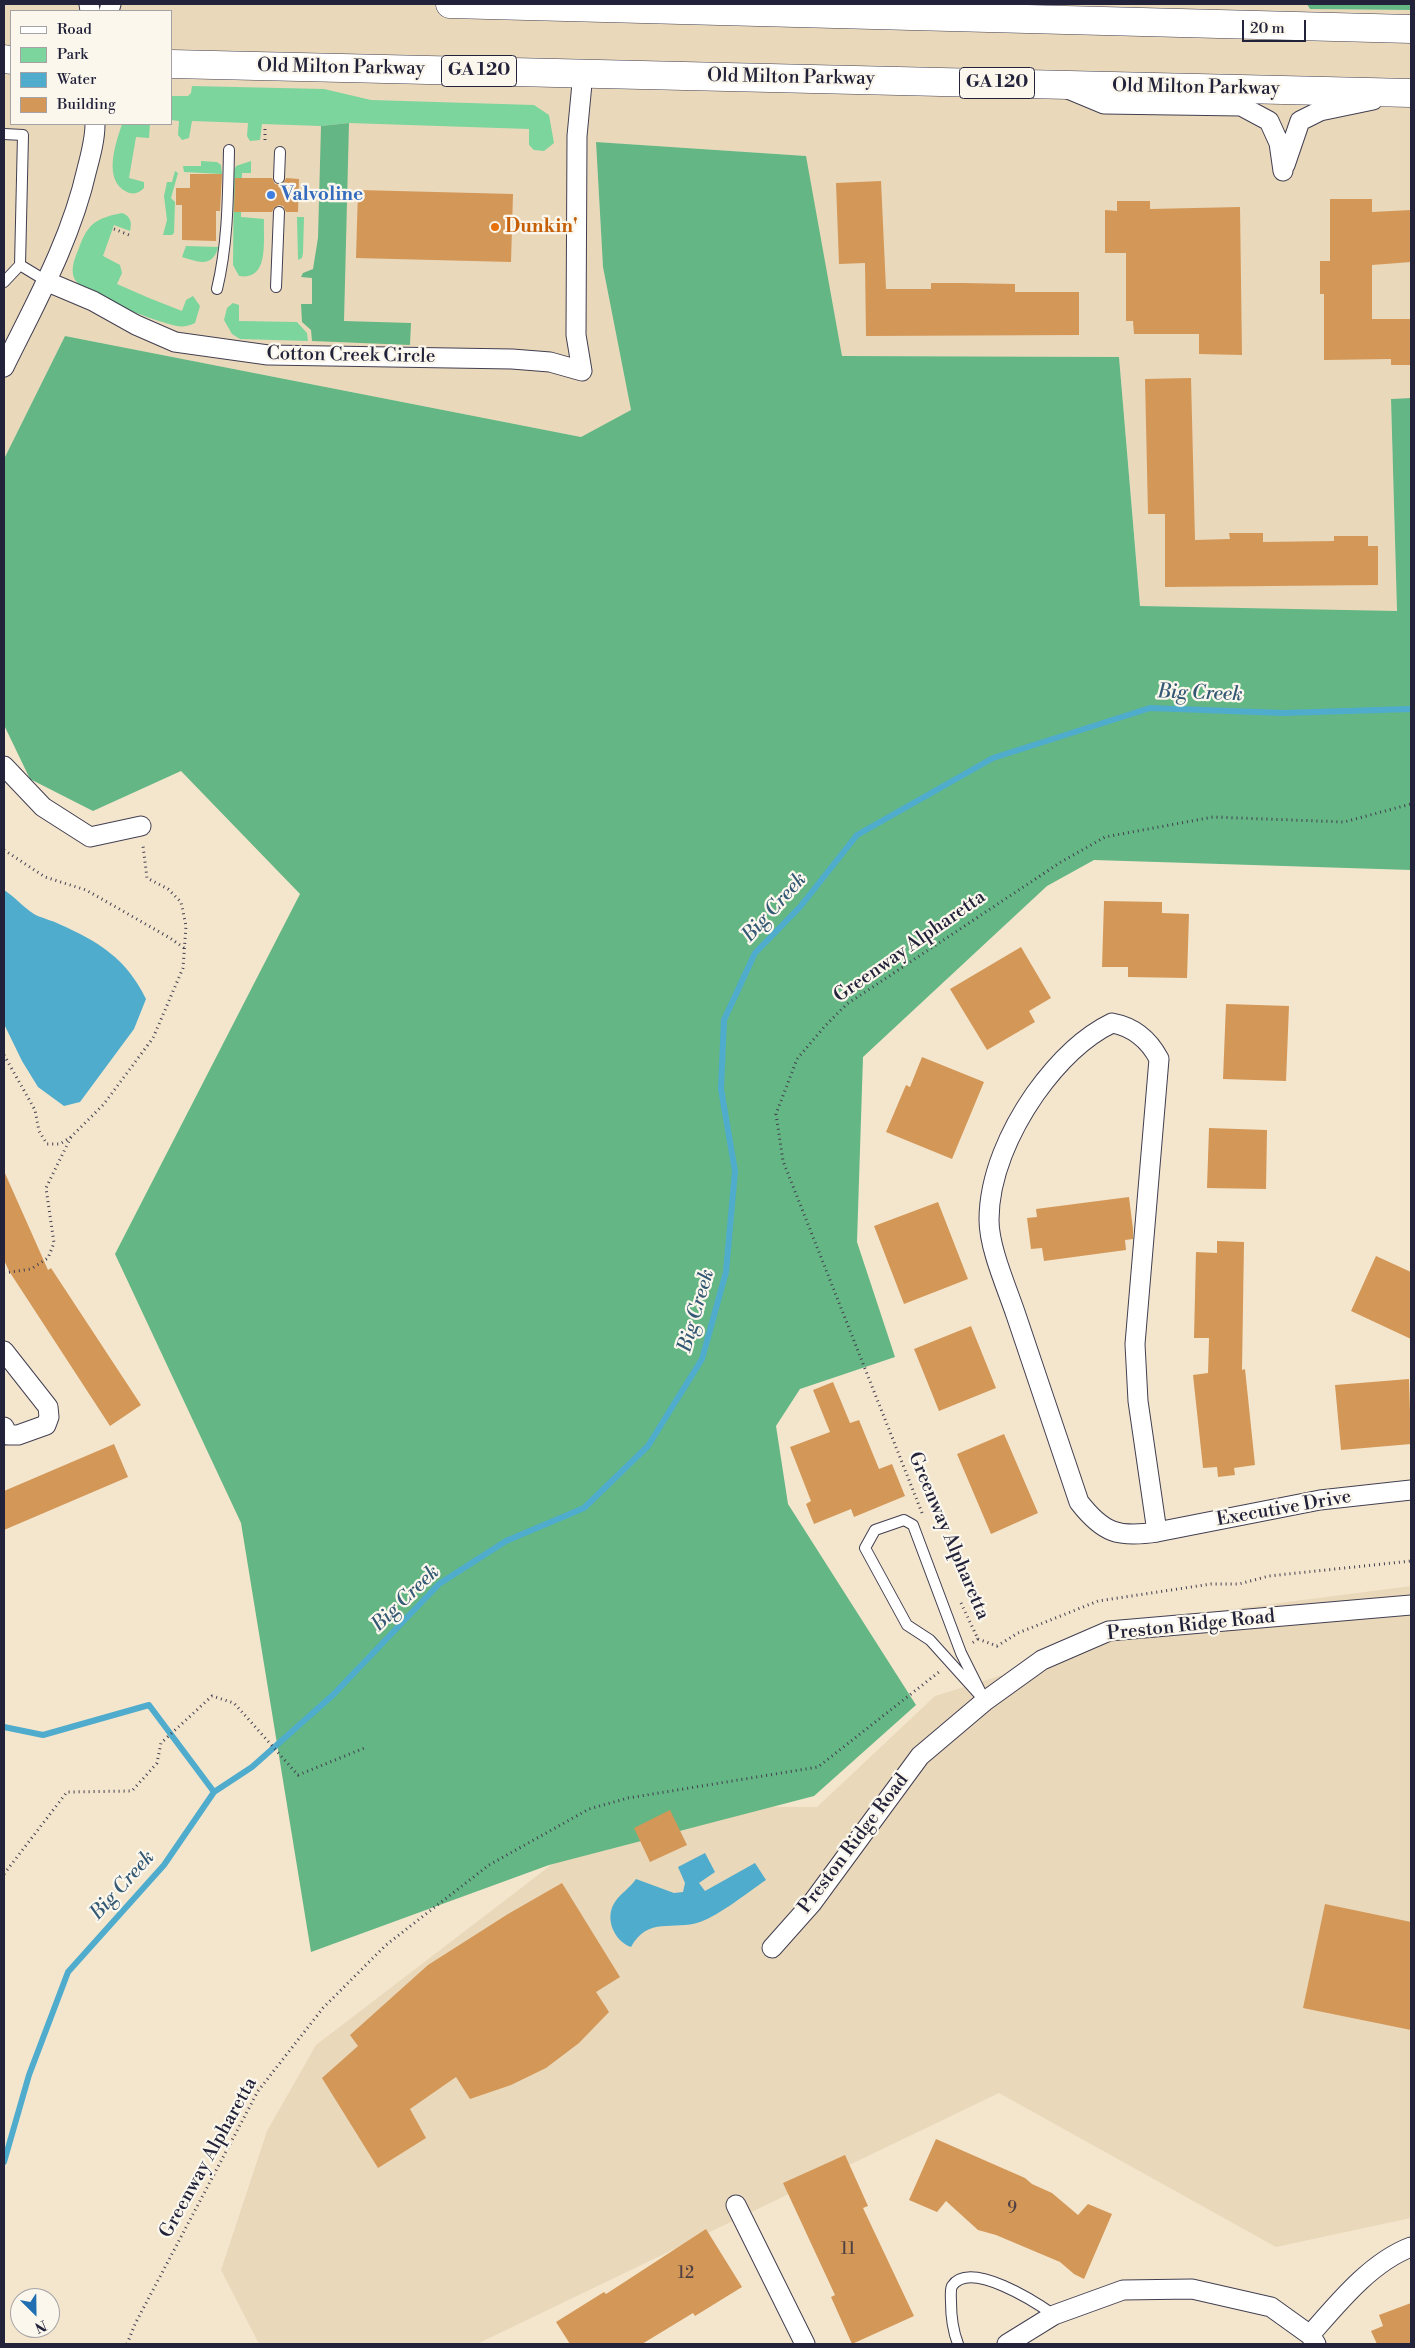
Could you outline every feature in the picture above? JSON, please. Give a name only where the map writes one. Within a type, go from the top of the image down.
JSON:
[{"type":"highway","points":[[450,4],[1411,29]]},
{"type":"highway","name":"Old Milton Parkway","points":[[172,64],[1409,93]]},
{"type":"street","name":"Cotton Creek Circle","points":[[48,282],[93,301],[136,325],[175,342],[268,355],[550,362],[582,371],[576,334],[577,136],[583,73]]},
{"type":"street","points":[[1058,84],[1104,104],[1242,106],[1269,121],[1280,143],[1282,171],[1300,120],[1320,110],[1409,93]]},
{"type":"street","points":[[4,367],[48,282],[79,204],[95,136],[95,125]]},
{"type":"street","points":[[4,766],[43,807],[90,837],[141,826]]},
{"type":"street","name":"Executive Drive","points":[[1157,1532],[1138,1401],[1135,1344],[1159,1059],[1150,1042],[1124,1025],[1112,1023],[1098,1030],[1068,1055],[1046,1079],[1026,1107],[1011,1135],[998,1167],[990,1198],[989,1222],[998,1264],[1079,1502],[1092,1520],[1112,1532],[1134,1535],[1157,1532],[1320,1500],[1411,1490]]},
{"type":"street","points":[[4,1351],[48,1407],[49,1418],[46,1425],[18,1435],[8,1435],[4,1427]]},
{"type":"street","name":"Preston Ridge Road","points":[[772,1948],[812,1903],[920,1756],[985,1701],[1042,1660],[1109,1631],[1411,1605]]},
{"type":"street","points":[[736,2205],[805,2344]]},
{"type":"street","points":[[1007,2344],[1054,2315],[1123,2290],[1192,2289],[1271,2307],[1313,2340],[1347,2293],[1396,2253],[1411,2247]]},
{"type":"lane","points":[[689,10],[734,4]]},
{"type":"lane","points":[[993,7],[1061,20]]},
{"type":"lane","points":[[4,134],[23,135],[20,265],[4,282]]},
{"type":"lane","points":[[217,289],[224,259],[227,234],[229,150]]},
{"type":"lane","points":[[279,178],[280,152]]},
{"type":"lane","points":[[276,287],[278,212]]},
{"type":"lane","points":[[20,265],[48,282]]},
{"type":"lane","points":[[904,1520],[913,1525],[961,1653],[985,1701],[930,1640],[907,1625],[865,1548],[875,1530],[904,1520]]},
{"type":"lane","points":[[958,2344],[951,2313],[951,2291],[952,2286],[959,2281],[972,2278],[996,2282],[1054,2315]]},
{"type":"path","points":[[265,125],[265,140]]},
{"type":"path","points":[[114,229],[129,235]]},
{"type":"path","name":"Greenway Alpharetta","points":[[924,1517],[783,1161],[776,1114],[797,1058],[847,1004],[986,910],[1061,862],[1105,837],[1213,817],[1344,822],[1411,804]]},
{"type":"path","points":[[4,1055],[35,1110],[39,1131],[47,1144],[60,1144],[71,1137],[104,1104],[153,1038],[183,968],[186,926],[181,902],[168,889],[147,878],[141,826]]},
{"type":"path","points":[[4,850],[45,877],[86,890],[170,938],[184,949]]},
{"type":"path","points":[[4,1273],[31,1269],[48,1258],[54,1243],[46,1188],[71,1137]]},
{"type":"path","points":[[978,1638],[997,1646],[1018,1632],[1098,1601],[1211,1584],[1239,1584],[1270,1576],[1411,1561]]},
{"type":"path","name":"Greenway Alpharetta","points":[[959,1600],[978,1638],[961,1653]]},
{"type":"path","name":"Greenway Alpharetta","points":[[127,2344],[135,2324],[258,2091],[323,2008],[386,1945],[489,1865],[589,1809],[628,1798],[818,1767],[950,1664]]},
{"type":"path","points":[[4,1874],[67,1792],[132,1791],[157,1764],[161,1743],[212,1696],[234,1703],[289,1763],[298,1776],[367,1747]]},
{"type":"shaded area","points":[[4,4],[1307,4],[1311,9],[1411,10],[1411,398],[1391,399],[1397,612],[1140,606],[1119,357],[841,356],[805,156],[596,142],[603,267],[631,410],[581,437],[65,336],[4,459]]},
{"type":"shaded area","points":[[1411,1586],[1411,2218],[1276,2247],[999,2093],[477,2344],[259,2344],[221,2270],[267,2131],[316,2045],[598,1829],[668,1806],[817,1807],[935,1696],[1202,1613]]},
{"type":"green space","points":[[1307,4],[1411,4],[1411,10],[1310,9]]},
{"type":"green space","points":[[192,86],[324,89],[371,100],[534,105],[549,115],[554,143],[544,151],[534,150],[529,145],[529,129],[349,123],[321,126],[262,124],[260,140],[250,141],[247,136],[248,123],[192,121],[189,138],[182,140],[178,135],[179,121],[172,120],[172,96],[188,96],[191,93]]},
{"type":"green space","points":[[349,123],[344,321],[411,323],[410,345],[312,341],[311,330],[302,322],[301,304],[312,304],[312,278],[301,277],[303,273],[313,269],[318,238],[321,126]]},
{"type":"green space","points":[[122,125],[150,125],[149,138],[136,137],[129,178],[144,182],[144,188],[136,193],[127,192],[119,186],[115,179],[113,161]]},
{"type":"green space","points":[[596,142],[806,156],[842,356],[1119,357],[1140,606],[1397,611],[1391,399],[1411,398],[1411,870],[1094,860],[1047,886],[863,1057],[857,1242],[895,1357],[800,1389],[776,1426],[788,1504],[916,1705],[814,1796],[549,1865],[311,1952],[241,1523],[115,1254],[300,894],[181,771],[93,811],[30,779],[4,725],[4,459],[65,336],[581,437],[631,410],[603,267]]},
{"type":"green space","points":[[201,161],[217,162],[221,165],[222,174],[184,172],[183,166],[201,166]]},
{"type":"green space","points":[[251,161],[251,173],[242,173],[241,217],[264,219],[264,248],[260,266],[256,272],[249,276],[239,276],[233,265],[234,171],[236,166]]},
{"type":"green space","points":[[175,171],[178,173],[171,198],[175,202],[174,233],[172,235],[163,235],[167,220],[164,196],[167,182],[172,182]]},
{"type":"green space","points":[[122,213],[130,220],[130,231],[114,225],[103,256],[120,265],[122,273],[117,284],[182,311],[186,300],[193,296],[200,306],[195,323],[177,326],[138,314],[90,292],[74,278],[74,262],[87,231],[95,222]]},
{"type":"green space","points":[[297,217],[304,217],[303,253],[302,258],[298,260]]},
{"type":"green space","points":[[186,246],[218,248],[212,259],[199,262],[182,257]]},
{"type":"green space","points":[[233,303],[239,305],[239,321],[297,322],[307,333],[308,341],[240,339],[232,334],[224,320],[227,308]]},
{"type":"water","points":[[4,890],[34,914],[87,938],[110,953],[130,973],[146,999],[134,1029],[80,1102],[64,1106],[38,1087],[22,1061],[4,1024]]},
{"type":"water","points":[[705,1853],[715,1872],[699,1883],[705,1891],[755,1863],[766,1880],[708,1919],[690,1924],[653,1928],[645,1931],[638,1937],[631,1947],[620,1940],[612,1928],[610,1915],[617,1899],[636,1879],[674,1893],[683,1892],[685,1883],[678,1867]]},
{"type":"building","points":[[190,174],[222,174],[220,211],[216,211],[216,241],[182,240],[182,205],[176,205],[176,188],[190,188]]},
{"type":"building","name":"Valvoline","points":[[235,178],[272,178],[275,184],[279,185],[286,178],[299,179],[298,212],[286,212],[283,206],[279,205],[272,212],[234,212]]},
{"type":"building","points":[[881,181],[886,289],[931,289],[931,283],[963,283],[1015,284],[1015,292],[1079,292],[1079,335],[866,336],[865,263],[839,264],[836,183]]},
{"type":"building","points":[[358,190],[513,194],[511,262],[356,258]]},
{"type":"building","points":[[1330,199],[1372,199],[1372,212],[1411,210],[1411,262],[1372,265],[1372,319],[1411,319],[1411,365],[1391,365],[1391,359],[1324,360],[1324,294],[1320,294],[1320,261],[1330,261]]},
{"type":"building","points":[[1117,201],[1150,201],[1150,209],[1240,207],[1242,355],[1199,354],[1199,334],[1134,334],[1133,321],[1126,321],[1126,253],[1105,253],[1105,210],[1117,211]]},
{"type":"building","points":[[1191,378],[1195,540],[1230,539],[1229,533],[1263,533],[1263,542],[1334,541],[1334,536],[1368,536],[1368,546],[1378,546],[1378,585],[1165,587],[1165,514],[1148,514],[1145,379]]},
{"type":"building","points":[[1104,901],[1162,902],[1162,913],[1189,914],[1187,978],[1128,977],[1128,967],[1102,967]]},
{"type":"building","points":[[1021,947],[1051,998],[1029,1011],[1035,1022],[987,1050],[950,989]]},
{"type":"building","points":[[1226,1004],[1289,1006],[1286,1081],[1223,1079]]},
{"type":"building","points":[[922,1057],[984,1082],[952,1159],[886,1132],[906,1085],[910,1087]]},
{"type":"building","points":[[1209,1128],[1267,1130],[1266,1189],[1207,1188]]},
{"type":"building","points":[[4,1171],[48,1270],[51,1268],[141,1405],[110,1426],[9,1271],[4,1260]]},
{"type":"building","points":[[1129,1197],[1133,1239],[1125,1240],[1126,1250],[1044,1261],[1042,1248],[1031,1249],[1027,1218],[1037,1217],[1036,1209]]},
{"type":"building","points":[[938,1202],[968,1279],[904,1304],[874,1226]]},
{"type":"building","points":[[1217,1241],[1244,1242],[1242,1370],[1245,1369],[1255,1465],[1234,1468],[1235,1475],[1218,1477],[1217,1467],[1203,1468],[1193,1375],[1208,1373],[1209,1338],[1194,1338],[1196,1252],[1217,1253]]},
{"type":"building","points":[[1376,1256],[1411,1272],[1411,1339],[1351,1311]]},
{"type":"building","points":[[971,1326],[996,1388],[939,1411],[914,1349]]},
{"type":"building","points":[[1409,1379],[1411,1444],[1341,1450],[1335,1385]]},
{"type":"building","points":[[833,1382],[850,1423],[859,1420],[879,1469],[892,1464],[905,1496],[854,1517],[851,1509],[814,1524],[806,1504],[811,1501],[790,1447],[830,1432],[813,1390]]},
{"type":"building","points":[[1004,1434],[1038,1513],[991,1534],[957,1454]]},
{"type":"building","points":[[114,1444],[128,1477],[4,1530],[4,1491]]},
{"type":"building","points":[[670,1810],[687,1845],[650,1862],[634,1828]]},
{"type":"building","points":[[562,1883],[620,1977],[596,1992],[609,2012],[579,2043],[546,2068],[511,2085],[470,2099],[456,2077],[410,2109],[426,2138],[378,2168],[322,2078],[358,2046],[350,2035],[428,1965],[508,1914]]},
{"type":"building","points":[[1325,1904],[1411,1922],[1411,2030],[1303,2008]]},
{"type":"building","points":[[936,2139],[1025,2178],[1032,2184],[1052,2193],[1078,2215],[1088,2204],[1112,2214],[1084,2279],[1074,2274],[1060,2262],[996,2235],[978,2230],[946,2201],[937,2212],[909,2200]]},
{"type":"building","points":[[845,2155],[868,2206],[863,2208],[914,2316],[852,2344],[831,2297],[835,2295],[783,2183]]},
{"type":"building","points":[[706,2229],[742,2287],[695,2316],[693,2313],[642,2344],[570,2344],[556,2322],[604,2292],[606,2294]]},
{"type":"building","points":[[1411,2303],[1411,2344],[1377,2344],[1371,2331],[1383,2326],[1379,2315]]},
{"type":"waterway","name":"Big Creek","points":[[4,2162],[29,2075],[68,1972],[164,1865],[214,1792],[252,1767],[333,1695],[439,1584],[506,1541],[584,1508],[648,1446],[702,1359],[726,1272],[735,1171],[721,1089],[724,1020],[755,953],[800,907],[857,835],[993,758],[1150,708],[1283,713],[1411,709]]},
{"type":"waterway","points":[[4,1727],[43,1735],[149,1705],[214,1792]]},
{"type":"place","name":"Valvoline","points":[[271,195]]},
{"type":"place","name":"Dunkin'","points":[[495,227]]}]
